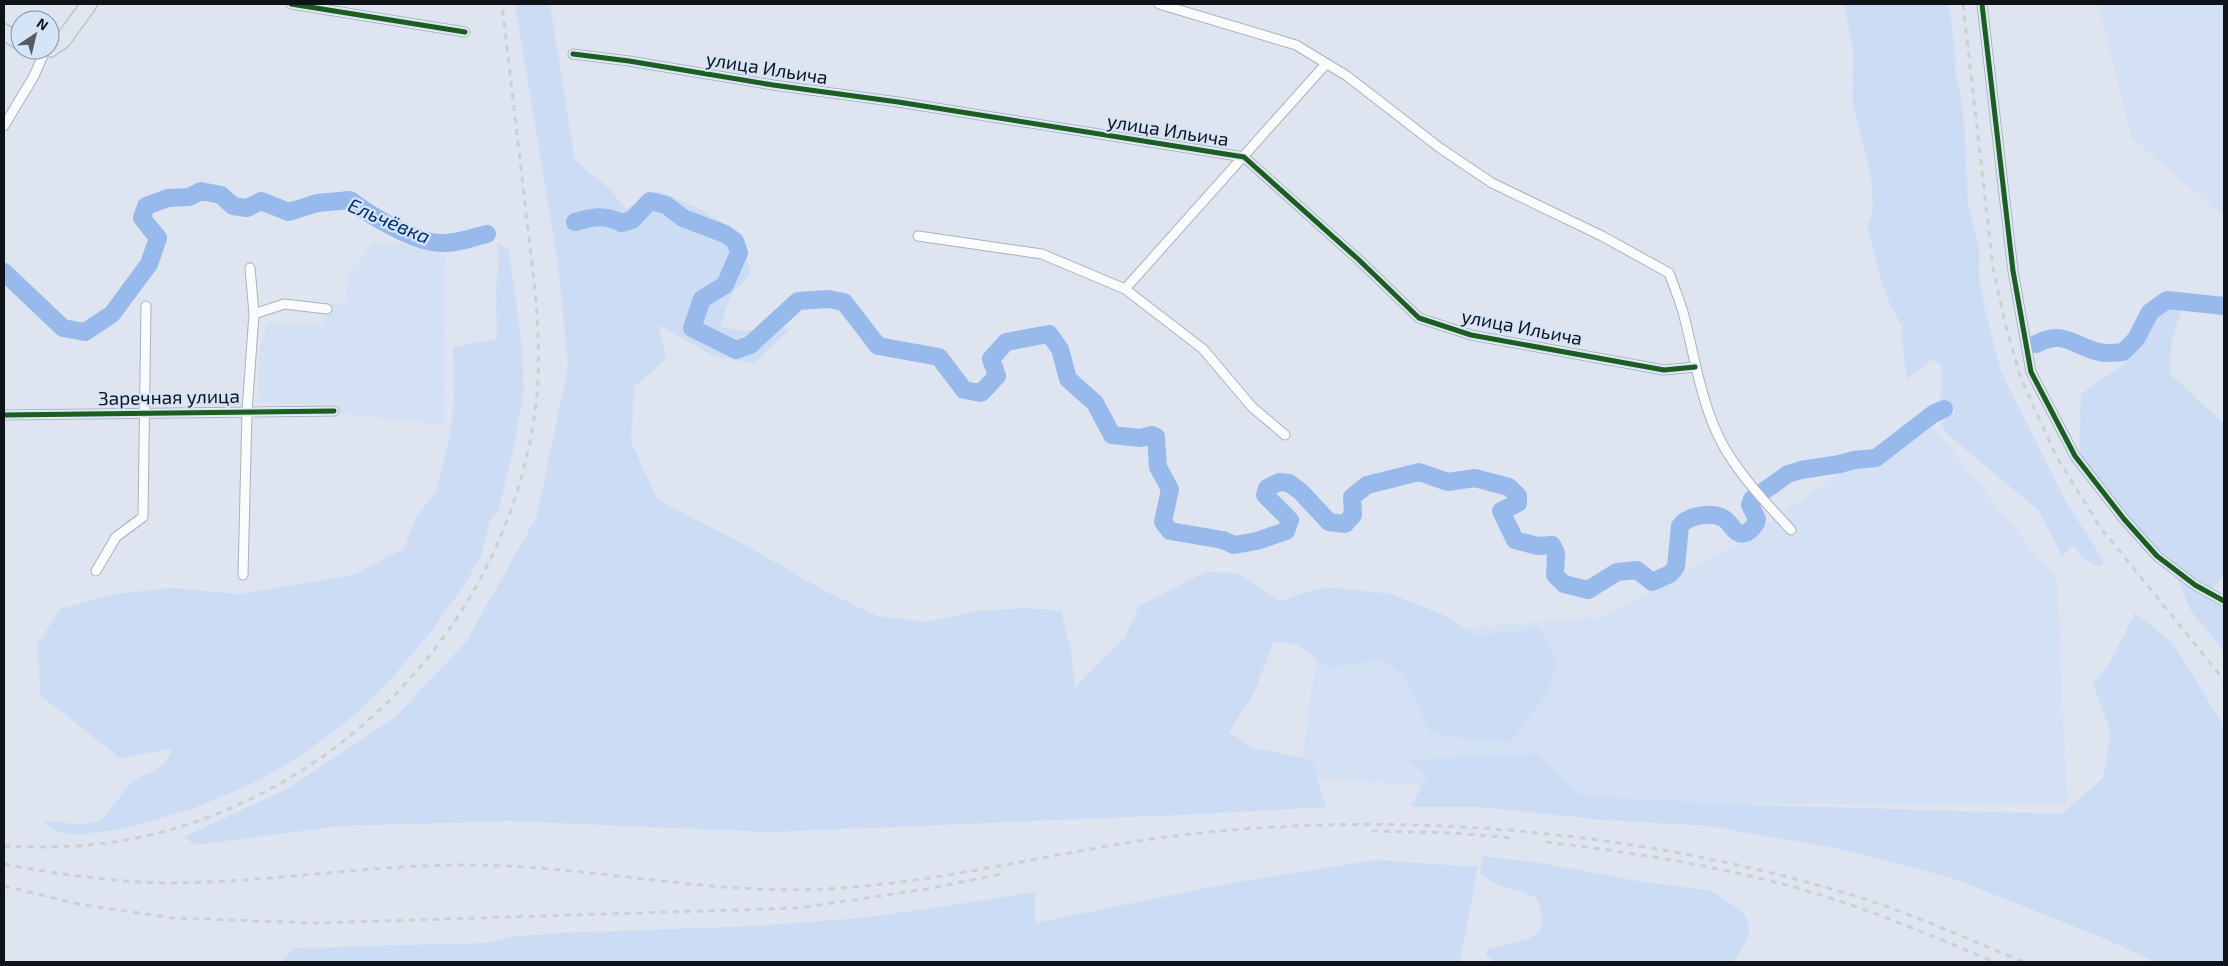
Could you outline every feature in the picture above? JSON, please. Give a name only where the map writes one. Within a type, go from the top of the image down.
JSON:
[{"type":"main road","points":[[60,42],[89,4]]},
{"type":"street","points":[[291,4],[465,32]]},
{"type":"street","points":[[1159,4],[1296,45],[1325,65],[1347,76],[1440,148],[1492,183],[1602,236],[1669,273],[1683,311],[1696,367],[1710,414],[1724,446],[1751,485],[1790,530]]},
{"type":"street","points":[[1982,4],[2014,271],[2032,372],[2075,456],[2124,518],[2157,556],[2196,585],[2224,601]]},
{"type":"street","name":"улица Ильича","points":[[573,54],[898,102],[1244,157],[1359,260],[1419,318],[1471,335],[1664,370],[1696,367]]},
{"type":"street","points":[[4,126],[34,76],[41,60]]},
{"type":"street","points":[[1124,289],[1325,65]]},
{"type":"street","points":[[918,236],[1042,254],[1124,289],[1203,349],[1252,407],[1285,435]]},
{"type":"street","points":[[243,575],[247,410],[254,314],[250,268]]},
{"type":"street","points":[[254,314],[284,304],[327,309]]},
{"type":"street","points":[[96,571],[116,537],[143,516],[146,306]]},
{"type":"street","name":"Заречная улица","points":[[4,415],[145,414],[247,410],[334,411]]},
{"type":"shaded area","points":[[515,4],[550,4],[575,161],[609,188],[626,209],[659,191],[695,207],[737,231],[751,273],[731,295],[720,327],[744,331],[791,328],[755,363],[715,357],[659,325],[666,359],[634,387],[631,442],[658,500],[749,547],[823,590],[877,616],[927,622],[976,611],[1026,608],[1061,611],[1071,651],[1075,687],[1124,639],[1139,606],[1206,572],[1238,573],[1280,601],[1324,587],[1392,594],[1443,615],[1476,636],[1539,628],[1558,661],[1546,694],[1511,742],[1461,738],[1430,732],[1404,675],[1380,659],[1330,668],[1296,644],[1274,642],[1253,695],[1229,732],[1251,747],[1312,760],[1326,807],[773,832],[508,821],[341,826],[195,845],[184,837],[289,788],[394,718],[466,642],[537,516],[568,366],[558,264]]},
{"type":"shaded area","points":[[1843,4],[1949,4],[1956,64],[1955,76],[1960,89],[1964,123],[1968,202],[1978,242],[1979,276],[1984,306],[2001,372],[2067,504],[2103,559],[2102,567],[2084,559],[2077,549],[2072,546],[2062,556],[2038,510],[1947,434],[1941,423],[1955,412],[1949,403],[1940,398],[1943,376],[1941,365],[1931,359],[1924,367],[1907,379],[1902,338],[1903,328],[1891,307],[1879,274],[1867,224],[1873,199],[1868,165],[1853,103],[1853,63],[1850,30]]},
{"type":"shaded area","points":[[2099,4],[2224,4],[2224,217],[2131,137]]},
{"type":"shaded area","points":[[497,242],[509,250],[522,349],[524,389],[513,451],[498,512],[490,520],[482,553],[467,581],[430,633],[392,678],[352,717],[299,757],[251,784],[192,809],[123,829],[74,835],[58,831],[44,824],[48,821],[83,824],[100,819],[105,816],[129,786],[159,768],[172,749],[120,758],[40,695],[38,644],[60,609],[116,594],[169,588],[240,594],[353,575],[404,549],[416,518],[436,491],[449,440],[454,399],[453,348],[497,338],[496,290],[499,258]]},
{"type":"shaded area","points":[[374,243],[407,244],[446,255],[443,292],[445,425],[339,413],[338,404],[257,403],[259,351],[267,322],[323,326],[325,304],[345,303],[348,273]]},
{"type":"shaded area","points":[[2184,301],[2172,341],[2169,373],[2224,424],[2224,576],[2209,592],[2224,603],[2224,651],[2191,611],[2172,567],[2079,462],[2081,394],[2125,364],[2156,307]]},
{"type":"shaded area","points":[[1923,415],[2057,580],[2067,800],[2064,804],[1724,804],[1299,777],[1319,639],[1603,617],[1744,540]]},
{"type":"shaded area","points":[[2135,613],[2172,642],[2224,726],[2224,962],[2155,962],[2108,940],[1952,878],[1836,848],[1708,826],[1605,820],[1479,807],[1410,807],[1428,776],[1407,760],[1536,754],[1580,795],[1724,804],[2061,814],[2103,778],[2111,734],[2093,683],[2108,666]]},
{"type":"shaded area","points":[[1482,856],[1541,863],[1637,881],[1706,890],[1720,896],[1747,919],[1749,933],[1747,940],[1733,962],[1498,962],[1489,958],[1486,954],[1488,949],[1532,937],[1539,932],[1543,924],[1542,913],[1536,898],[1486,879],[1480,874]]},
{"type":"shaded area","points":[[1375,860],[1478,867],[1460,962],[282,962],[294,948],[485,943],[509,937],[558,933],[755,926],[861,918],[1035,892],[1035,923],[1226,884]]},
{"type":"waterway","name":"Ельчёвка","points":[[4,272],[63,328],[85,332],[112,314],[149,264],[158,238],[142,218],[146,206],[168,198],[189,197],[201,191],[221,195],[233,206],[247,208],[261,201],[289,212],[317,203],[350,200],[395,228],[434,242],[450,243],[487,234]]},
{"type":"waterway","name":"Ельчёвка","points":[[575,222],[598,217],[609,218],[621,223],[632,220],[650,201],[666,205],[683,218],[725,234],[735,241],[739,253],[725,285],[702,299],[692,328],[736,350],[750,345],[798,301],[828,299],[844,302],[878,346],[939,357],[964,390],[981,393],[997,376],[991,359],[1006,342],[1049,334],[1060,349],[1068,379],[1095,403],[1112,435],[1140,438],[1152,435],[1156,437],[1158,467],[1170,489],[1163,522],[1170,531],[1223,540],[1234,545],[1257,541],[1286,531],[1290,520],[1265,495],[1267,488],[1279,482],[1289,483],[1301,492],[1329,522],[1345,524],[1353,515],[1352,497],[1367,485],[1419,472],[1448,482],[1475,478],[1509,487],[1518,496],[1518,503],[1501,511],[1515,540],[1538,546],[1552,545],[1556,553],[1555,575],[1564,584],[1588,590],[1617,572],[1637,570],[1652,582],[1670,574],[1676,567],[1680,526],[1688,519],[1706,515],[1718,516],[1723,518],[1737,532],[1747,532],[1753,528],[1757,519],[1750,505],[1752,499]]},
{"type":"waterway","name":"Ельчёвка","points":[[2036,344],[2054,338],[2061,338],[2099,352],[2123,352],[2136,339],[2150,312],[2167,300],[2224,306]]},
{"type":"waterway","name":"Ельчёвка","points":[[1764,491],[1788,474],[1801,470],[1854,460],[1876,458],[1933,414],[1944,409]]},
{"type":"railway","points":[[4,846],[65,846],[126,840],[205,818],[279,784],[346,739],[405,684],[455,621],[494,550],[522,474],[537,394],[538,326],[536,303],[502,4]]},
{"type":"railway","points":[[1963,4],[1993,268],[2005,323],[2020,376],[2055,454],[2100,527],[2224,680]]},
{"type":"railway","points":[[4,864],[85,877],[167,883],[455,865],[547,869],[732,888],[824,889],[916,880],[1144,840],[1190,834],[1273,827],[1356,824],[1440,826],[1524,831],[1608,841],[1690,855],[1772,873],[1874,902],[2024,962]]},
{"type":"railway","points":[[1372,831],[1454,833],[1511,838]]},
{"type":"railway","points":[[1546,842],[1685,862],[1787,885],[1865,910],[1995,962]]},
{"type":"railway","points":[[4,886],[78,904],[173,918],[316,923],[799,908],[926,889],[1002,874]]},
{"type":"cycle path","points":[[291,4],[465,32]]},
{"type":"cycle path","points":[[1982,4],[2013,271],[2031,372],[2075,456],[2124,519],[2157,556],[2195,585],[2224,601]]},
{"type":"cycle path","points":[[573,54],[898,102],[1244,157],[1359,260],[1419,318],[1471,335],[1664,370],[1695,367]]},
{"type":"cycle path","points":[[4,415],[334,411]]}]
